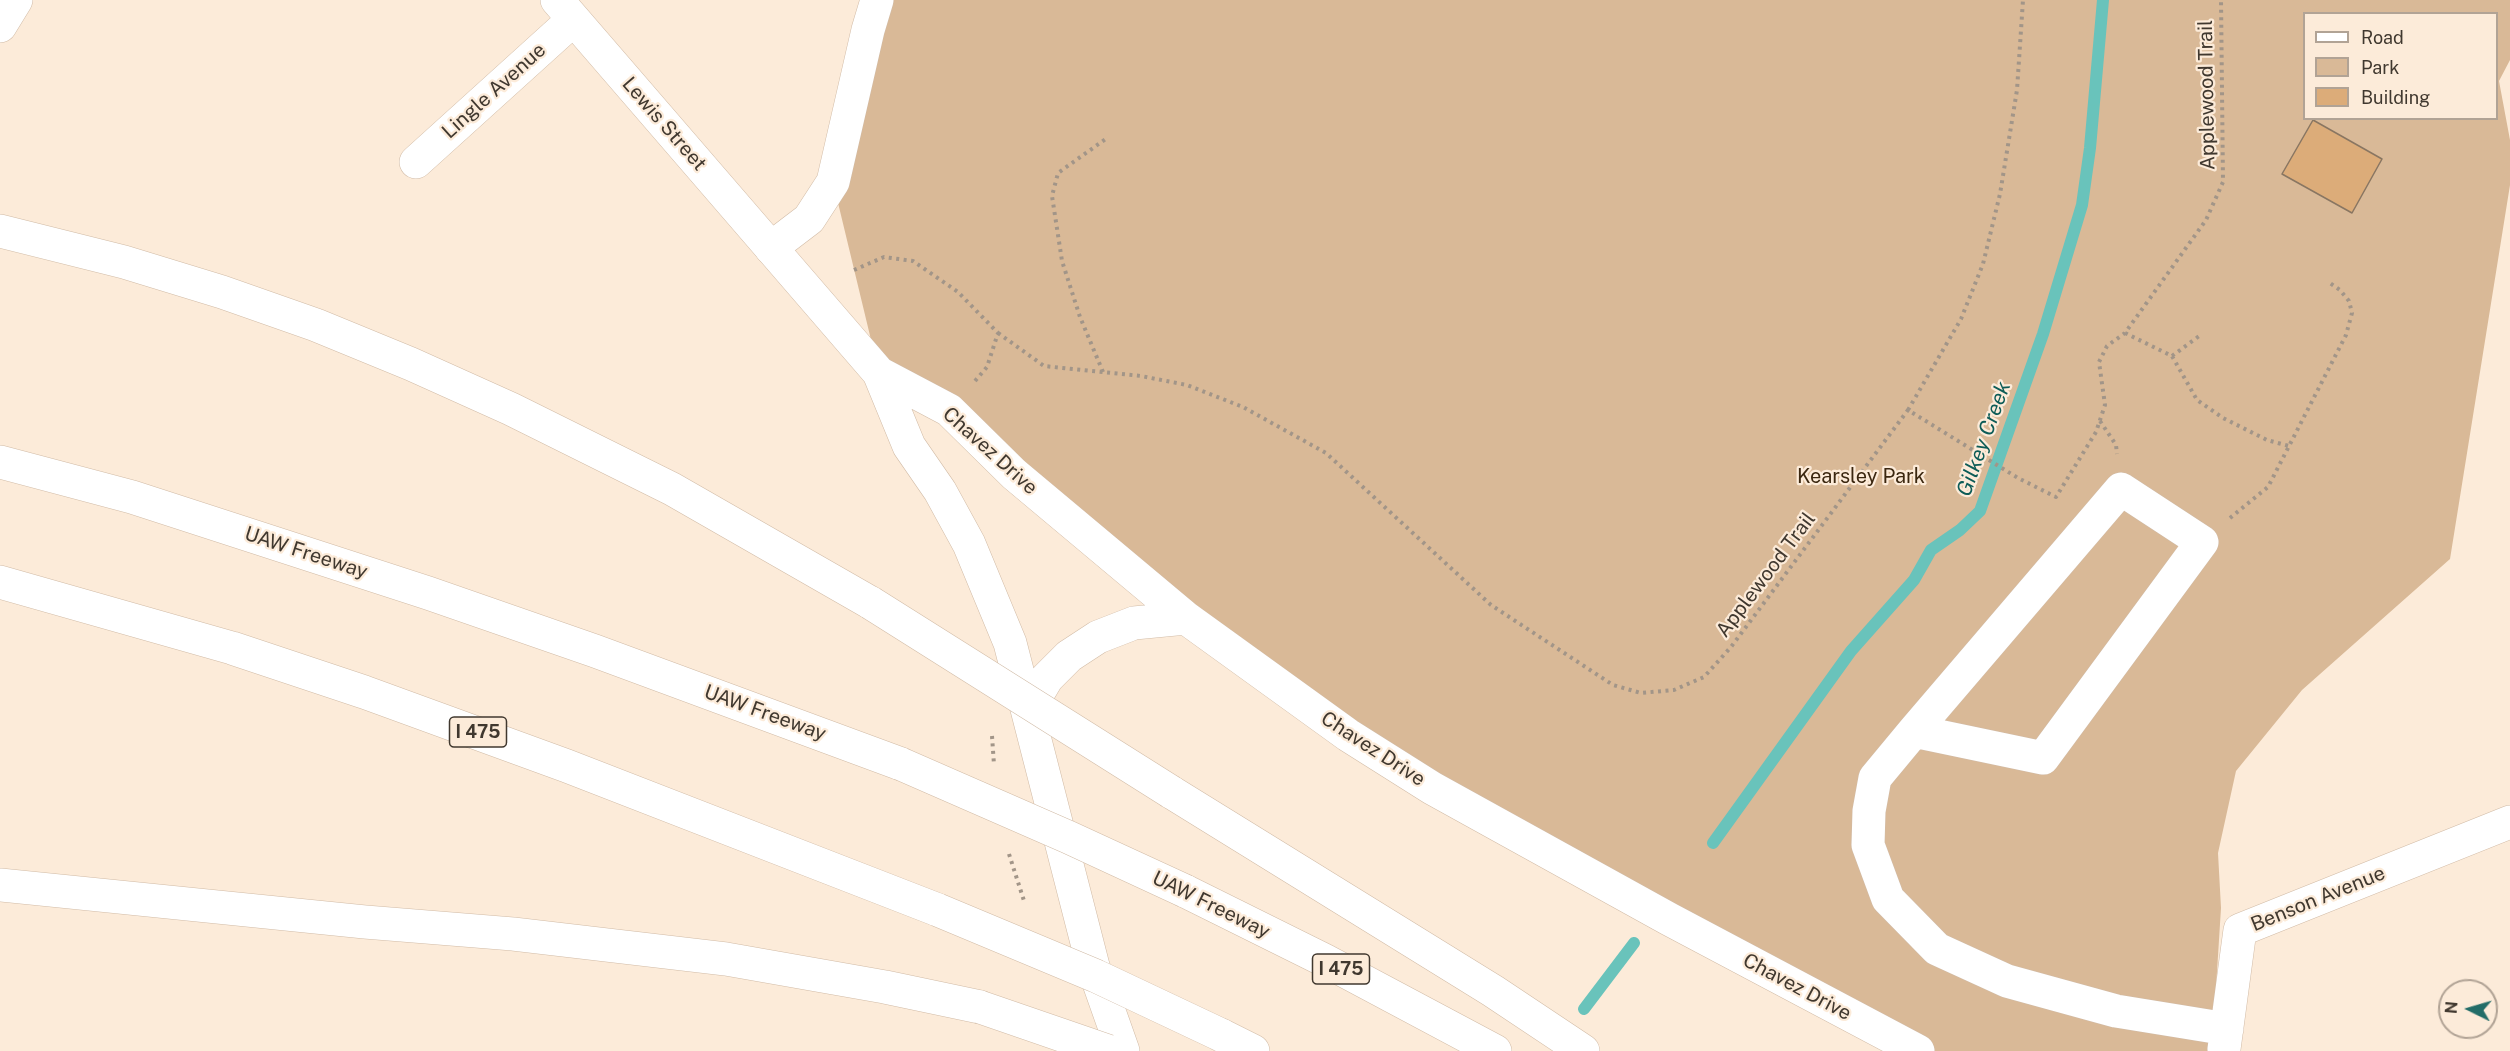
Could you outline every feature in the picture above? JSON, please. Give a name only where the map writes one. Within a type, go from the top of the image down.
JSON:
[{"type":"main road","points":[[0,26],[16,0]]},
{"type":"main road","points":[[771,248],[809,219],[833,182],[877,0]]},
{"type":"main road","name":"Lewis Street","points":[[565,10],[771,248]]},
{"type":"main road","name":"Lingle Avenue","points":[[416,162],[565,10]]},
{"type":"main road","points":[[0,231],[124,262],[222,292],[316,325],[511,409],[672,489],[871,603],[1170,792],[1493,991],[1583,1051]]},
{"type":"main road","name":"Chavez Drive","points":[[771,248],[879,373],[909,446],[940,491],[969,544],[990,591],[1010,642],[1067,872],[1093,966],[1123,1051]]},
{"type":"main road","name":"Chavez Drive","points":[[879,373],[949,410],[1014,474],[1186,618],[1348,735],[1432,788],[1669,919],[1918,1051]]},
{"type":"main road","name":"UAW Freeway","points":[[8,464],[132,497],[428,593],[595,651],[901,764],[1185,891],[1495,1051]]},
{"type":"main road","points":[[1914,731],[2043,758],[2202,542],[2121,489],[1914,731],[1875,778],[1869,811],[1868,845],[1888,899],[1937,949],[2007,981],[2226,1040]]},
{"type":"main road","name":"I 475","points":[[5,583],[232,648],[364,692],[557,762],[938,910],[1096,976],[1252,1051]]},
{"type":"main road","points":[[1028,710],[1047,678],[1069,656],[1098,637],[1134,624],[1186,618]]},
{"type":"main road","name":"Benson Avenue","points":[[2226,1040],[2240,930],[2510,822]]},
{"type":"main road","points":[[0,885],[365,922],[513,934],[726,959],[885,987],[980,1007],[1108,1051]]},
{"type":"path","points":[[1908,410],[1960,319],[1983,264],[2000,194],[2017,90],[2023,0]]},
{"type":"path","name":"Applewood Trail","points":[[998,333],[1044,366],[1141,376],[1187,385],[1244,407],[1326,453],[1491,605],[1613,685],[1641,693],[1674,690],[1704,677],[1731,647],[1908,410],[2018,478],[2056,497],[2096,432],[2105,405],[2099,362],[2107,346],[2125,333],[2206,220],[2223,182],[2221,0]]},
{"type":"path","points":[[1103,372],[1080,317],[1062,261],[1052,196],[1058,173],[1107,138]]},
{"type":"path","points":[[2202,542],[2268,487],[2346,335],[2352,314],[2349,301],[2330,283]]},
{"type":"path","points":[[2125,333],[2172,356],[2198,399],[2223,418],[2267,440],[2289,446]]},
{"type":"path","points":[[2172,356],[2202,334]]},
{"type":"green space","name":"Kearsley Park","points":[[877,0],[2510,0],[2510,60],[2499,81],[2510,140],[2510,185],[2450,559],[2302,690],[2236,771],[2218,853],[2221,908],[2212,1051],[1923,1051],[1432,788],[879,373],[833,182]]},
{"type":"building","points":[[2313,120],[2382,159],[2352,213],[2282,174]]},
{"type":"waterway","name":"Gilkey Creek","points":[[1713,843],[1851,651],[1914,580],[1931,550],[1960,530],[1980,511],[2043,334],[2082,205],[2090,148],[2103,0]]},
{"type":"waterway","name":"Gilkey Creek","points":[[1584,1009],[1634,943]]}]
